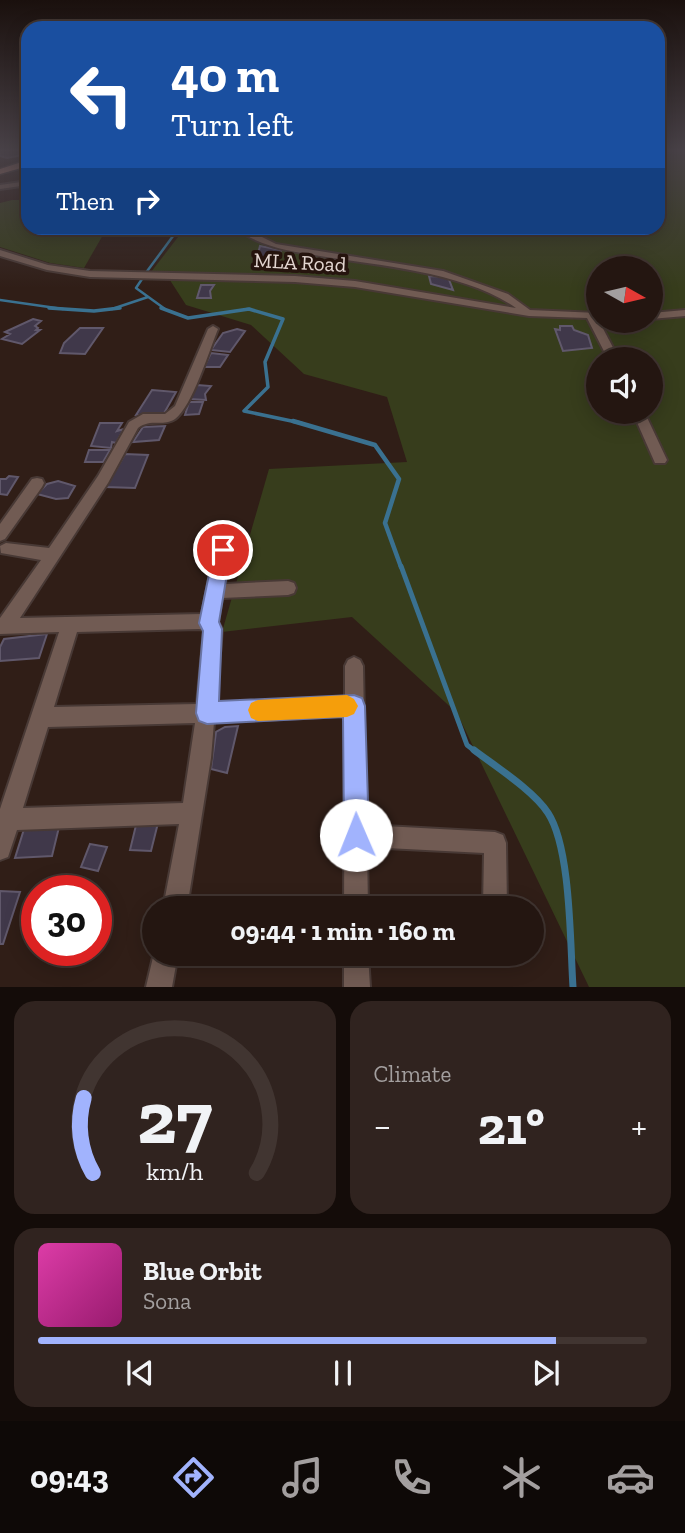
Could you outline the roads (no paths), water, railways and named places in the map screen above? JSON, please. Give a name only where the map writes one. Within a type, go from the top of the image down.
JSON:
[{"type":"street","points":[[253,235],[274,246],[440,273],[505,296],[529,313]]},
{"type":"street","name":"MLA Road","points":[[0,253],[47,267],[90,274],[288,279],[355,284],[529,313],[586,316]]},
{"type":"street","points":[[663,315],[685,313]]},
{"type":"street","points":[[2,626],[54,555],[103,479],[133,425],[143,418],[168,418],[180,408],[212,329]]},
{"type":"street","points":[[644,424],[660,460]]},
{"type":"street","points":[[37,483],[3,542],[54,555]]},
{"type":"street","points":[[177,896],[207,713],[213,629],[209,623],[223,550]]},
{"type":"street","points":[[215,591],[288,588]]},
{"type":"street","points":[[2,626],[199,621],[209,623]]},
{"type":"street","points":[[0,849],[5,820],[71,623]]},
{"type":"street","points":[[354,666],[356,896]]},
{"type":"street","points":[[41,717],[354,706]]},
{"type":"street","points":[[5,820],[192,813]]},
{"type":"street","points":[[356,835],[495,843],[495,896]]},
{"type":"street","points":[[159,987],[163,966]]},
{"type":"street","points":[[356,966],[357,987]]},
{"type":"waterway","points":[[145,274],[174,235]]},
{"type":"waterway","points":[[142,279],[136,288],[165,309]]},
{"type":"waterway","points":[[112,309],[148,297]]},
{"type":"waterway","points":[[0,300],[62,309]]},
{"type":"waterway","points":[[49,308],[62,309]]},
{"type":"waterway","points":[[112,309],[120,308]]},
{"type":"waterway","points":[[161,308],[188,318],[249,309]]},
{"type":"waterway","points":[[62,309],[94,311],[112,309]]},
{"type":"waterway","points":[[249,309],[283,319],[265,362],[268,387],[244,411],[297,422]]},
{"type":"waterway","points":[[293,421],[297,422]]},
{"type":"waterway","points":[[297,422],[301,423]]},
{"type":"waterway","points":[[297,422],[375,445],[399,479],[385,523],[401,567]]},
{"type":"waterway","points":[[401,566],[467,745],[476,752]]},
{"type":"waterway","points":[[474,750],[533,796],[548,813],[556,829],[568,897],[573,987]]}]
